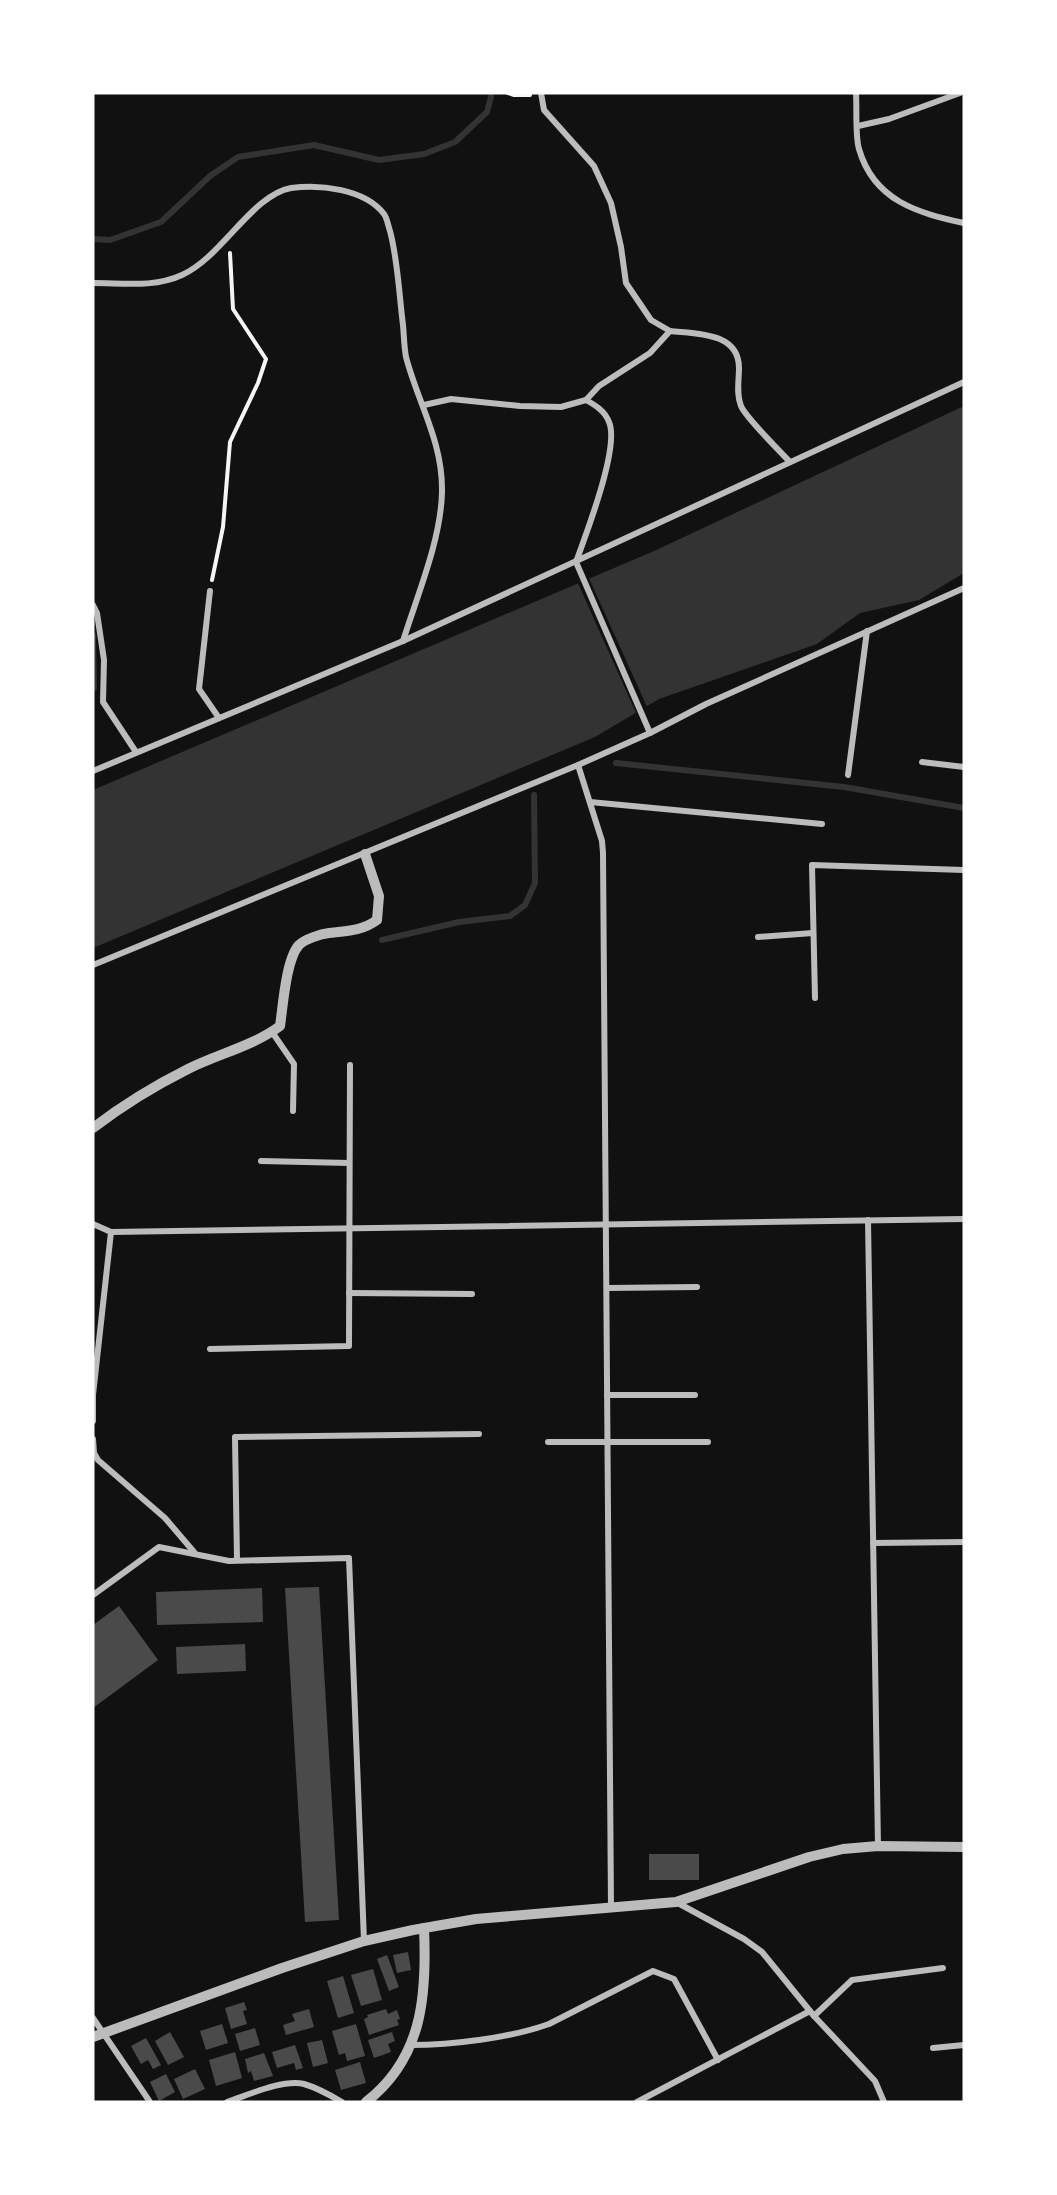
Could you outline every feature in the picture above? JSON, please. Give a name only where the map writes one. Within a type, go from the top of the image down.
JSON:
[{"type":"street","points":[[855,93],[859,148],[868,170],[882,187],[902,205],[924,215],[964,223]]},
{"type":"street","points":[[858,126],[890,119],[960,93]]},
{"type":"street","points":[[540,94],[544,110],[594,166],[611,203],[626,283],[651,320],[670,331],[719,338],[737,352],[739,366],[737,388],[741,406],[790,462]]},
{"type":"street","points":[[93,283],[153,284],[183,275],[212,255],[259,206],[273,195],[288,189],[305,187],[332,189],[352,194],[376,206],[385,215],[393,244],[406,356],[424,405],[439,460],[442,492],[438,526],[403,641]]},
{"type":"street","points":[[424,405],[451,399],[520,406],[561,407],[585,400],[599,386],[650,353],[670,331]]},
{"type":"street","points":[[93,771],[403,641],[964,382]]},
{"type":"street","points":[[585,400],[597,406],[606,415],[610,424],[611,444],[598,496],[576,562],[650,733]]},
{"type":"street","points":[[93,965],[578,765],[650,733],[706,704],[964,588]]},
{"type":"street","points":[[210,591],[199,689],[219,718]]},
{"type":"street","points":[[93,605],[97,613],[104,660],[103,702],[136,752]]},
{"type":"street","points":[[848,775],[867,631]]},
{"type":"street","points":[[922,762],[964,767]]},
{"type":"street","points":[[578,765],[602,841],[603,853],[611,1908]]},
{"type":"street","points":[[590,802],[822,824]]},
{"type":"street","points":[[93,1128],[127,1102],[188,1069],[239,1046],[259,1040],[280,1026],[291,958],[299,944],[325,933],[354,931],[369,926],[377,920],[379,896],[365,854]]},
{"type":"street","points":[[815,998],[812,865],[964,870]]},
{"type":"street","points":[[758,937],[813,933]]},
{"type":"street","points":[[272,1032],[294,1064],[293,1111]]},
{"type":"street","points":[[210,1348],[349,1346],[350,1065]]},
{"type":"street","points":[[261,1161],[350,1163]]},
{"type":"street","points":[[93,1224],[111,1232],[964,1219]]},
{"type":"street","points":[[868,1220],[878,1846]]},
{"type":"street","points":[[93,1420],[93,1395],[111,1232]]},
{"type":"street","points":[[607,1288],[697,1287]]},
{"type":"street","points":[[349,1293],[472,1294]]},
{"type":"street","points":[[608,1395],[695,1395]]},
{"type":"street","points":[[237,1560],[235,1437],[479,1434]]},
{"type":"street","points":[[93,1439],[94,1453],[98,1460],[165,1518],[194,1553]]},
{"type":"street","points":[[548,1443],[708,1442]]},
{"type":"street","points":[[873,1542],[964,1542]]},
{"type":"street","points":[[93,1594],[159,1547],[213,1558],[237,1560],[349,1558],[364,1941]]},
{"type":"street","points":[[93,2037],[282,1968],[364,1941],[476,1919],[676,1902],[809,1857],[843,1849],[878,1846],[964,1847]]},
{"type":"street","points":[[676,1902],[744,1939],[762,1952],[812,2013],[875,2081],[884,2102]]},
{"type":"street","points":[[366,2102],[394,2077],[417,2030],[426,1970],[424,1928]]},
{"type":"street","points":[[637,2102],[812,2013],[852,1980],[943,1968]]},
{"type":"street","points":[[410,2045],[439,2045],[531,2031],[653,1971],[674,1978],[718,2060]]},
{"type":"street","points":[[93,2018],[150,2102]]},
{"type":"street","points":[[933,2048],[964,2045]]},
{"type":"street","points":[[227,2102],[290,2083],[303,2084],[317,2089],[342,2102]]},
{"type":"path","points":[[508,93],[514,95],[540,94]]},
{"type":"path","points":[[210,591],[223,527],[230,442],[258,383],[266,359],[233,309],[230,237]]},
{"type":"shaded area","points":[[964,406],[964,573],[919,600],[860,613],[817,644],[659,699],[595,737],[93,948],[93,790],[654,551]]},
{"type":"pier","points":[[588,576],[648,709],[637,715],[577,581]]},
{"type":"building","points":[[319,1587],[339,1920],[305,1922],[285,1588]]},
{"type":"building","points":[[262,1588],[263,1622],[157,1625],[156,1592]]},
{"type":"building","points":[[119,1606],[158,1660],[93,1708],[93,1625]]},
{"type":"building","points":[[245,1644],[246,1671],[177,1674],[176,1647]]},
{"type":"building","points":[[649,1854],[699,1854],[699,1880],[649,1880]]},
{"type":"building","points":[[408,1952],[411,1970],[397,1973],[393,1955]]},
{"type":"building","points":[[387,1955],[399,1987],[389,1991],[377,1959]]},
{"type":"building","points":[[373,1969],[382,2000],[361,2006],[351,1975]]},
{"type":"building","points":[[343,1976],[354,2013],[338,2018],[327,1981]]},
{"type":"building","points":[[244,2002],[247,2010],[243,2011],[247,2024],[231,2029],[225,2008]]},
{"type":"building","points":[[309,2009],[314,2027],[286,2035],[283,2025],[295,2021],[292,2014]]},
{"type":"building","points":[[386,2009],[388,2014],[397,2010],[399,2025],[369,2035],[364,2019],[368,2017],[367,2015]]},
{"type":"building","points":[[222,2024],[228,2043],[206,2050],[200,2031]]},
{"type":"building","points":[[356,2024],[365,2056],[347,2061],[345,2053],[339,2055],[332,2031]]},
{"type":"building","points":[[255,2028],[260,2045],[240,2051],[235,2034]]},
{"type":"building","points":[[170,2032],[184,2057],[168,2065],[155,2041]]},
{"type":"building","points":[[392,2032],[395,2041],[388,2044],[391,2052],[374,2058],[368,2040]]},
{"type":"building","points":[[146,2038],[161,2065],[153,2069],[148,2060],[141,2064],[131,2046]]},
{"type":"building","points":[[322,2040],[328,2063],[313,2067],[307,2043]]},
{"type":"building","points":[[295,2045],[303,2068],[296,2070],[294,2063],[277,2068],[272,2052]]},
{"type":"building","points":[[235,2052],[242,2078],[216,2086],[209,2060]]},
{"type":"building","points":[[264,2053],[273,2076],[254,2081],[251,2071],[248,2073],[245,2059]]},
{"type":"building","points":[[360,2062],[366,2083],[341,2090],[335,2070]]},
{"type":"building","points":[[195,2069],[205,2089],[183,2099],[174,2079]]},
{"type":"building","points":[[166,2074],[175,2092],[159,2101],[150,2082]]},
{"type":"waterway","points":[[93,239],[110,240],[161,222],[210,176],[238,157],[314,145],[379,160],[424,154],[455,142],[487,112],[491,97]]},
{"type":"waterway","points":[[93,635],[94,688]]},
{"type":"waterway","points":[[616,763],[844,787],[964,808]]},
{"type":"waterway","points":[[382,940],[459,922],[510,916],[525,905],[535,883],[534,795]]}]
